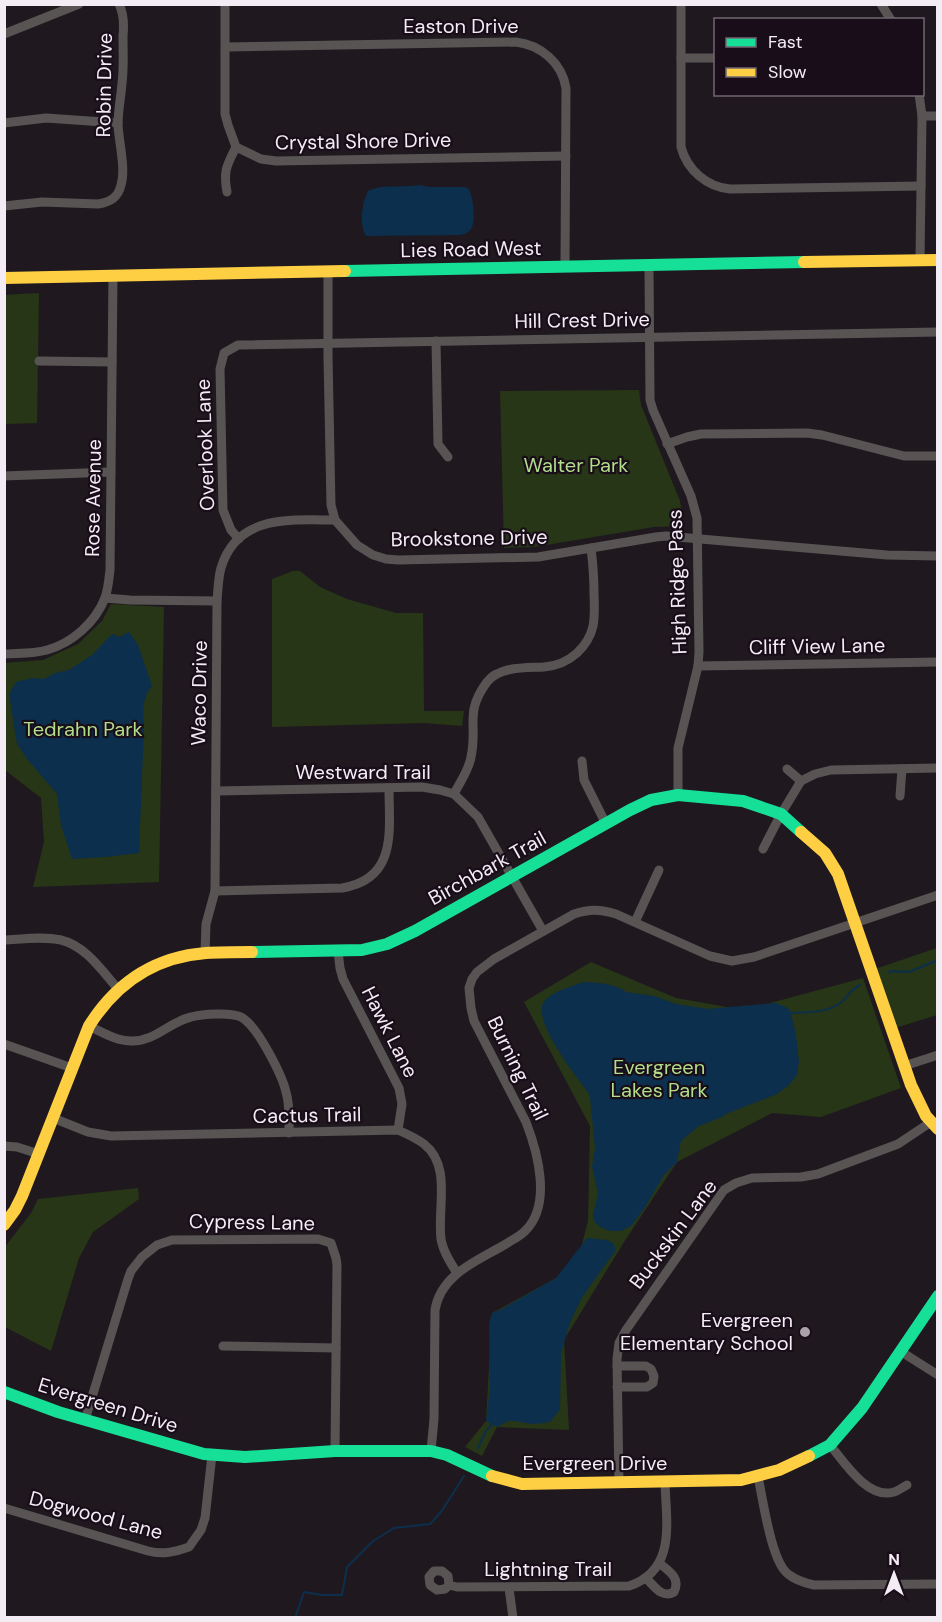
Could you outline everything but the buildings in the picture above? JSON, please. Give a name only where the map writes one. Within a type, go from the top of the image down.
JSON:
[{"type":"street","points":[[4,34],[79,4]]},
{"type":"street","name":"Robin Drive","points":[[4,206],[42,202],[105,203],[114,198],[121,188],[118,123],[123,71],[124,23],[119,4]]},
{"type":"street","points":[[225,4],[225,114],[236,147],[227,164],[224,177],[227,192]]},
{"type":"street","points":[[681,4],[681,147],[689,165],[705,181],[730,189],[921,186]]},
{"type":"street","points":[[881,4],[890,18]]},
{"type":"street","name":"Easton Drive","points":[[226,47],[516,42],[529,44],[542,50],[563,76],[566,94],[565,266]]},
{"type":"street","points":[[681,58],[714,58]]},
{"type":"street","points":[[919,96],[922,116],[920,260]]},
{"type":"street","points":[[922,116],[938,116]]},
{"type":"street","points":[[4,123],[46,118],[118,123]]},
{"type":"street","name":"Crystal Shore Drive","points":[[236,147],[261,159],[276,162],[566,156]]},
{"type":"street","name":"Lies Road West","points":[[4,278],[938,260]]},
{"type":"street","name":"High Ridge Pass","points":[[649,265],[650,400],[694,505],[696,518],[699,652],[698,666],[678,748],[678,795]]},
{"type":"street","points":[[328,271],[330,495],[335,520]]},
{"type":"street","name":"Rose Avenue","points":[[4,654],[47,650],[68,641],[84,629],[105,598],[110,570],[113,275]]},
{"type":"street","name":"Hill Crest Drive","points":[[228,349],[243,344],[938,332]]},
{"type":"street","points":[[436,341],[438,444],[448,457]]},
{"type":"street","name":"Overlook Lane","points":[[228,349],[224,352],[220,369],[222,504],[224,517],[239,539]]},
{"type":"street","points":[[39,361],[112,362]]},
{"type":"street","points":[[667,444],[701,434],[807,433],[904,456],[938,456]]},
{"type":"street","points":[[4,476],[111,472]]},
{"type":"street","name":"Waco Drive","points":[[205,953],[206,924],[216,891],[217,601],[221,567],[239,539],[258,526],[274,521],[335,520]]},
{"type":"street","name":"Brookstone Drive","points":[[335,520],[357,545],[373,555],[398,560],[531,558],[656,537],[887,555],[938,556]]},
{"type":"street","points":[[454,794],[471,758],[474,706],[489,679],[514,668],[545,667],[566,662],[588,640],[595,615],[594,567],[591,548]]},
{"type":"street","points":[[105,598],[217,601]]},
{"type":"street","name":"Cliff View Lane","points":[[698,666],[938,662]]},
{"type":"street","points":[[582,761],[584,780],[606,824]]},
{"type":"street","points":[[763,849],[801,781],[815,774],[831,770],[938,768]]},
{"type":"street","points":[[787,769],[801,781]]},
{"type":"street","points":[[900,796],[902,769]]},
{"type":"street","points":[[216,891],[342,888],[364,881],[379,869],[387,852],[390,837],[388,788]]},
{"type":"street","name":"Westward Trail","points":[[216,791],[430,788],[454,794],[478,818],[543,931]]},
{"type":"street","name":"Birchbark Trail","points":[[4,1225],[18,1204],[89,1026],[118,989],[141,972],[161,962],[205,953],[338,951],[375,948],[396,941],[643,803],[678,795],[743,801],[781,814],[825,853],[843,887],[916,1097],[934,1126]]},
{"type":"street","points":[[634,922],[659,870]]},
{"type":"street","name":"Burning Trail","points":[[431,1451],[434,1419],[435,1310],[438,1297],[442,1289],[457,1273],[525,1231],[537,1211],[540,1184],[536,1149],[526,1122],[474,1021],[469,988],[477,972],[499,956],[574,914],[594,909],[616,914],[710,956],[732,961],[754,957],[938,895]]},
{"type":"street","points":[[4,940],[54,939],[74,945],[85,952],[118,989]]},
{"type":"street","name":"Hawk Lane","points":[[338,951],[343,979],[399,1088],[402,1104],[398,1131]]},
{"type":"street","points":[[89,1026],[115,1038],[131,1041],[149,1039],[190,1017],[228,1015],[240,1017],[248,1022],[262,1040],[284,1084],[288,1100],[289,1133]]},
{"type":"street","points":[[4,1044],[72,1068]]},
{"type":"street","points":[[904,1066],[938,1055]]},
{"type":"street","name":"Cactus Trail","points":[[53,1118],[103,1136],[398,1131],[414,1137],[426,1145],[437,1162],[441,1179],[441,1238],[444,1250],[457,1273]]},
{"type":"street","name":"Buckskin Lane","points":[[619,1482],[617,1366],[619,1343],[724,1190],[752,1178],[801,1177],[818,1174],[898,1144],[934,1126]]},
{"type":"street","points":[[4,1146],[17,1147],[39,1154]]},
{"type":"street","name":"Cypress Lane","points":[[86,1420],[131,1271],[150,1250],[172,1240],[318,1239],[331,1244],[337,1265],[335,1451]]},
{"type":"street","name":"Evergreen Drive","points":[[4,1392],[58,1412],[212,1455],[245,1457],[335,1451],[431,1451],[447,1455],[493,1477],[513,1483],[730,1480],[758,1477],[792,1466],[830,1445],[862,1408],[938,1296]]},
{"type":"street","points":[[223,1346],[336,1348]]},
{"type":"street","points":[[900,1351],[938,1375]]},
{"type":"street","points":[[617,1366],[646,1366],[651,1369],[654,1376],[653,1383],[647,1387],[617,1387]]},
{"type":"street","points":[[830,1445],[856,1478],[870,1488],[884,1493],[894,1492],[907,1485]]},
{"type":"street","points":[[197,1555],[189,1547],[201,1530],[205,1518],[212,1455]]},
{"type":"street","points":[[758,1477],[775,1554],[786,1574],[813,1585],[938,1584]]},
{"type":"street","points":[[659,1563],[676,1578],[677,1585],[674,1592],[667,1595],[662,1594],[646,1578],[659,1563],[667,1543],[665,1482]]},
{"type":"street","name":"Dogwood Lane","points":[[4,1508],[159,1554],[189,1547]]},
{"type":"street","name":"Lightning Trail","points":[[449,1585],[509,1588],[629,1586],[646,1578]]},
{"type":"street","points":[[509,1588],[513,1617]]},
{"type":"green space","points":[[39,293],[37,423],[5,424],[4,295]]},
{"type":"green space","name":"Walter Park","points":[[639,390],[641,405],[680,501],[684,526],[654,527],[534,547],[504,548],[500,391]]},
{"type":"green space","points":[[293,571],[300,571],[320,587],[347,599],[396,613],[423,613],[424,711],[464,711],[462,726],[423,723],[272,727],[272,579]]},
{"type":"green space","name":"Tedrahn Park","points":[[111,604],[164,607],[159,882],[33,887],[44,842],[41,798],[5,770],[4,663],[43,660],[78,644],[102,621]]},
{"type":"green space","points":[[937,948],[937,1015],[892,1029],[872,970]]},
{"type":"green space","name":"Evergreen Lakes Park","points":[[591,962],[676,998],[744,1010],[863,978],[901,1088],[821,1117],[772,1113],[677,1162],[624,1242],[564,1340],[569,1430],[497,1427],[482,1456],[465,1447],[486,1421],[492,1313],[556,1278],[581,1248],[588,1221],[590,1126],[524,1002]]},
{"type":"green space","points":[[138,1188],[139,1199],[93,1232],[79,1258],[51,1351],[5,1327],[5,1247],[31,1213],[38,1199]]},
{"type":"water","points":[[420,185],[468,188],[474,213],[470,231],[460,235],[366,236],[362,214],[368,191]]},
{"type":"water","points":[[129,632],[138,645],[152,686],[145,699],[143,710],[139,853],[72,859],[61,825],[57,794],[17,744],[9,694],[16,682],[33,678],[44,679],[55,673],[69,670],[92,655],[112,634],[119,637]]},
{"type":"water","points":[[584,982],[611,985],[626,992],[708,1009],[776,1003],[788,1008],[796,1035],[799,1062],[797,1075],[789,1085],[777,1094],[699,1126],[681,1141],[677,1162],[664,1175],[631,1226],[621,1231],[610,1231],[600,1227],[594,1221],[593,1215],[598,1193],[592,1167],[595,1148],[590,1098],[550,1036],[542,1012],[546,999]]},
{"type":"water","points":[[587,1238],[607,1240],[613,1243],[616,1250],[582,1297],[570,1323],[561,1353],[560,1409],[551,1421],[546,1423],[508,1421],[497,1427],[486,1421],[490,1387],[489,1323],[492,1313],[556,1278]]},
{"type":"waterway","points":[[888,973],[891,971],[909,972],[938,960]]},
{"type":"waterway","points":[[791,1013],[816,1012],[834,1007],[860,985]]},
{"type":"waterway","points":[[478,1448],[492,1424]]},
{"type":"waterway","points":[[295,1618],[304,1592],[342,1595],[347,1567],[373,1541],[394,1528],[430,1524],[441,1512],[464,1476]]},
{"type":"traffic: fast","points":[[345,271],[804,262]]},
{"type":"traffic: fast","points":[[252,952],[362,950],[387,944],[415,931],[651,800],[678,795],[743,801],[781,814],[801,832]]},
{"type":"traffic: fast","points":[[809,1456],[830,1445],[862,1408],[938,1296]]},
{"type":"traffic: fast","points":[[4,1392],[58,1412],[204,1454],[245,1457],[335,1451],[431,1451],[447,1455],[492,1476]]},
{"type":"traffic: slow","points":[[804,262],[938,260]]},
{"type":"traffic: slow","points":[[4,278],[345,271]]},
{"type":"traffic: slow","points":[[801,832],[825,853],[838,874],[911,1085],[926,1116],[938,1129]]},
{"type":"traffic: slow","points":[[4,1225],[22,1196],[89,1026],[111,997],[138,975],[170,960],[206,953],[252,952]]},
{"type":"traffic: slow","points":[[492,1476],[522,1484],[741,1480],[779,1470],[809,1456]]},
{"type":"place","name":"Evergreen Elementary School","points":[[805,1332]]}]
